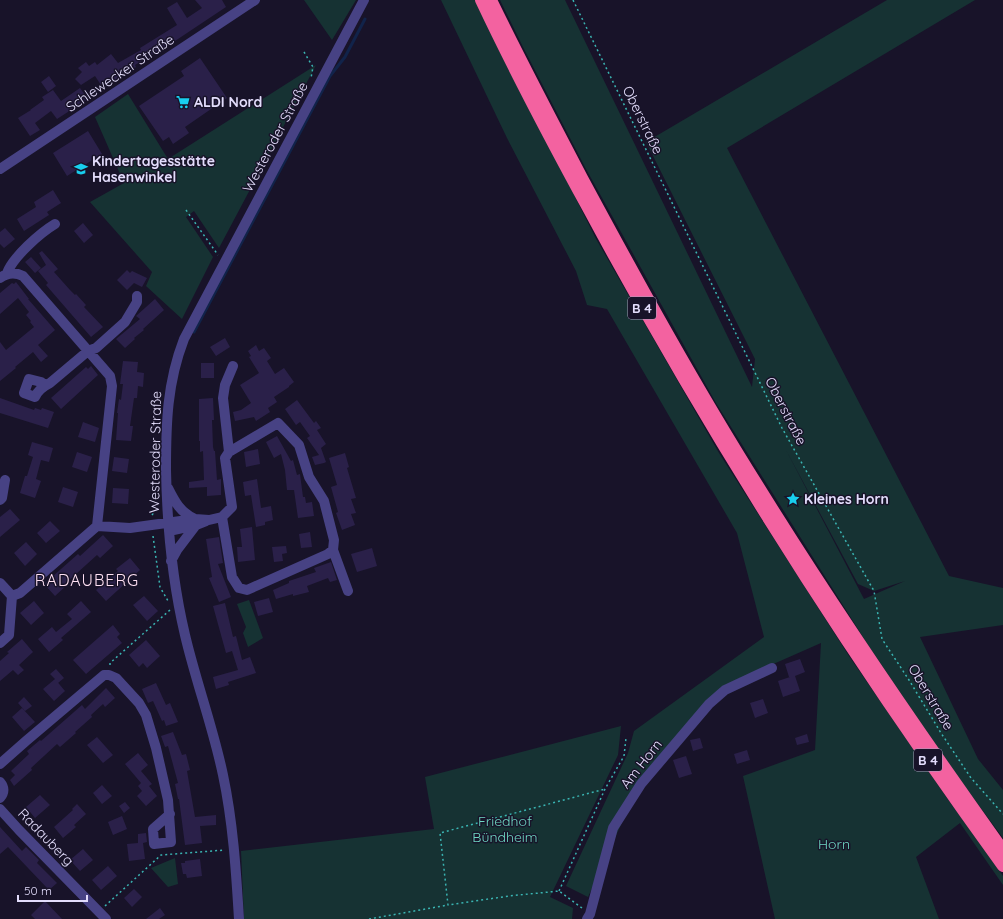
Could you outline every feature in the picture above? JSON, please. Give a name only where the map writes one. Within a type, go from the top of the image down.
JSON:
[{"type":"highway","name":"B 4","points":[[481,0],[565,165],[648,318],[727,452],[827,603],[913,738],[1003,866]]},
{"type":"highway","name":"B 4","points":[[491,0],[550,117],[668,334],[827,603]]},
{"type":"highway","name":"B 4","points":[[858,651],[906,713],[1003,850]]},
{"type":"street","name":"Schlewecker Straße","points":[[0,169],[256,0]]},
{"type":"street","name":"Westeroder Straße","points":[[239,919],[235,850],[223,774],[185,635],[171,561],[166,485],[166,446],[171,382],[184,338],[364,0]]},
{"type":"street","points":[[3,275],[14,260],[47,229],[55,224]]},
{"type":"street","points":[[3,275],[18,273],[23,276],[110,376],[112,386],[97,526],[20,593],[12,596]]},
{"type":"street","points":[[45,385],[50,383],[88,351],[96,348],[125,322],[137,302],[137,296]]},
{"type":"street","points":[[229,452],[223,398],[225,385],[233,366]]},
{"type":"street","points":[[97,526],[130,528],[168,527],[222,517],[232,507],[225,458],[229,452],[278,423],[299,445],[309,477],[324,501],[334,540],[333,550],[348,591]]},
{"type":"street","points":[[0,500],[2,498],[5,480]]},
{"type":"street","points":[[166,485],[179,508],[195,522]]},
{"type":"street","points":[[222,517],[232,577],[235,584],[239,588],[247,590],[328,554],[333,550]]},
{"type":"street","points":[[171,561],[195,522]]},
{"type":"street","points":[[0,583],[12,596],[9,635],[0,643]]},
{"type":"street","name":"Am Horn","points":[[589,917],[613,828],[641,784],[709,704],[725,690],[772,668]]},
{"type":"street","points":[[0,764],[104,675],[109,675],[116,678],[139,703],[146,715],[163,773],[170,814]]},
{"type":"street","points":[[0,782],[3,785],[4,792],[0,798]]},
{"type":"street","name":"Radauberg","points":[[0,809],[102,915]]},
{"type":"path","name":"Oberstraße","points":[[573,0],[782,428],[874,591],[882,639],[909,680],[941,734],[971,778],[1003,814]]},
{"type":"path","points":[[304,52],[313,67],[310,83]]},
{"type":"path","points":[[186,210],[220,258]]},
{"type":"path","points":[[153,536],[160,586],[168,601],[172,616]]},
{"type":"path","points":[[109,675],[110,663],[170,609]]},
{"type":"path","points":[[559,891],[605,789],[624,756],[626,738]]},
{"type":"path","points":[[448,906],[440,833],[605,789]]},
{"type":"path","points":[[102,915],[161,855],[235,850]]},
{"type":"path","points":[[369,919],[509,896],[559,891],[589,917]]},
{"type":"green space","points":[[304,0],[356,0],[332,40]]},
{"type":"green space","name":"Horn","points":[[441,0],[477,0],[595,237],[719,453],[849,656],[1003,876],[1003,885],[960,823],[916,857],[939,919],[775,919],[743,776],[815,750],[821,643],[721,687],[630,805],[588,897],[566,886],[628,753],[634,731],[764,637],[737,533],[607,309],[587,305],[576,271],[507,138]]},
{"type":"green space","points":[[500,0],[565,0],[752,387],[755,359],[646,142],[887,0],[975,0],[727,148],[949,576],[1003,588],[1003,625],[920,637],[978,759],[1003,790],[1003,838],[955,773],[868,645],[716,403],[586,169]],"holes":[[[786,450],[858,584],[874,591],[905,581],[864,599]]]},
{"type":"green space","points":[[316,65],[219,248],[194,211],[186,217],[213,257],[182,319],[146,286],[152,272],[90,202],[124,183],[95,117],[128,94],[168,159]]},
{"type":"green space","points":[[249,600],[263,638],[248,647],[243,633],[246,627],[237,604]]},
{"type":"green space","name":"Friedhof Bündheim","points":[[621,726],[618,755],[550,897],[573,908],[572,919],[244,919],[241,851],[434,829],[425,777]]},
{"type":"green space","points":[[175,858],[178,884],[168,887],[151,868]]},
{"type":"building","points":[[195,0],[222,0],[226,7],[169,45],[135,65],[136,67],[103,88],[95,76],[81,85],[75,79],[82,72],[78,68],[86,62],[89,66],[95,62],[97,65],[111,54],[118,63],[141,50],[140,48],[177,25],[167,8],[177,2],[187,18],[202,8]]},
{"type":"building","name":"ALDI Nord","points":[[200,58],[227,98],[185,127],[189,133],[173,144],[169,137],[163,141],[139,106],[184,76],[181,71]]},
{"type":"building","points":[[49,76],[56,86],[48,92],[41,82]]},
{"type":"building","points":[[80,88],[88,99],[57,119],[51,111],[35,123],[40,130],[30,136],[18,118],[44,100],[42,97],[53,90],[61,101]]},
{"type":"building","points":[[88,131],[102,154],[67,176],[53,153]]},
{"type":"building","points":[[53,190],[61,203],[47,212],[49,215],[24,231],[17,219],[36,207],[34,202]]},
{"type":"building","points":[[83,223],[93,235],[84,243],[74,231]]},
{"type":"building","points":[[5,228],[15,239],[4,248],[0,244],[0,232]]},
{"type":"building","points":[[42,251],[58,269],[54,272],[86,305],[84,307],[103,327],[91,337],[46,285],[48,283],[38,271],[46,265],[39,253]]},
{"type":"building","points":[[31,257],[41,268],[35,273],[25,262]]},
{"type":"building","points":[[127,270],[130,273],[132,271],[147,278],[142,287],[134,283],[127,290],[117,280]]},
{"type":"building","points":[[16,282],[28,299],[55,330],[38,345],[48,356],[41,362],[33,352],[0,381],[0,342],[6,350],[34,327],[26,315],[29,312],[18,298],[0,314],[0,293],[12,283],[14,284]]},
{"type":"building","points":[[155,299],[164,310],[125,348],[116,339],[140,319],[136,316]]},
{"type":"building","points":[[225,338],[230,347],[216,356],[210,347]]},
{"type":"building","points":[[256,345],[259,351],[264,348],[271,358],[267,361],[275,374],[284,368],[294,382],[274,397],[277,402],[268,408],[270,412],[256,421],[254,417],[235,421],[233,412],[241,410],[251,403],[240,385],[259,373],[249,357],[251,356],[248,351]]},
{"type":"building","points":[[123,361],[138,362],[137,372],[144,373],[143,387],[138,386],[137,398],[134,398],[130,426],[133,426],[131,441],[116,440],[117,413],[119,399],[121,400],[123,384],[120,384]]},
{"type":"building","points":[[201,363],[214,363],[214,378],[201,378]]},
{"type":"building","points":[[91,366],[98,375],[61,409],[51,398],[86,367],[88,369]]},
{"type":"building","points":[[0,398],[34,410],[35,408],[41,410],[42,408],[54,412],[48,428],[0,413]]},
{"type":"building","points":[[213,398],[213,447],[215,451],[217,480],[221,479],[221,495],[207,496],[207,487],[189,488],[189,482],[204,480],[203,451],[200,452],[199,441],[199,399]]},
{"type":"building","points":[[297,400],[314,423],[316,421],[321,428],[317,430],[326,444],[321,448],[326,462],[324,463],[315,465],[312,457],[319,455],[307,438],[310,436],[300,422],[296,425],[285,409]]},
{"type":"building","points":[[83,422],[99,428],[95,442],[78,437]]},
{"type":"building","points":[[277,436],[291,461],[293,460],[297,475],[300,474],[303,497],[305,497],[306,503],[312,502],[314,516],[298,518],[294,490],[287,490],[285,470],[281,454],[274,458],[266,442]]},
{"type":"building","points":[[32,442],[53,448],[49,462],[41,460],[36,479],[41,481],[35,498],[20,493],[33,457],[28,455]]},
{"type":"building","points":[[258,449],[260,464],[246,467],[244,452]]},
{"type":"building","points":[[77,452],[92,457],[87,472],[72,467]]},
{"type":"building","points":[[345,453],[349,467],[347,468],[356,498],[351,499],[356,513],[351,514],[355,525],[342,530],[336,513],[338,512],[331,487],[337,485],[329,458]]},
{"type":"building","points":[[114,457],[129,459],[127,473],[112,471]]},
{"type":"building","points":[[257,479],[261,508],[271,506],[273,520],[265,522],[265,525],[256,527],[251,495],[245,496],[243,482]]},
{"type":"building","points":[[63,487],[78,492],[73,507],[58,502]]},
{"type":"building","points":[[113,488],[129,489],[128,504],[112,503]]},
{"type":"building","points":[[10,509],[20,520],[0,537],[0,517]]},
{"type":"building","points":[[50,521],[60,531],[46,543],[37,533]]},
{"type":"building","points":[[252,527],[255,560],[238,562],[237,547],[242,547],[240,529]]},
{"type":"building","points":[[310,532],[312,547],[301,548],[299,534]]},
{"type":"building","points":[[103,535],[113,546],[100,558],[97,555],[66,583],[67,585],[55,596],[44,584],[78,554],[80,556]]},
{"type":"building","points":[[219,537],[223,563],[218,564],[231,597],[219,602],[209,578],[212,577],[206,539]]},
{"type":"building","points":[[26,542],[37,554],[25,566],[14,553]]},
{"type":"building","points":[[286,546],[287,553],[282,554],[283,561],[274,562],[272,547]]},
{"type":"building","points":[[372,548],[377,566],[357,572],[351,554]]},
{"type":"building","points":[[130,558],[140,570],[106,601],[96,590],[118,571],[116,569]]},
{"type":"building","points":[[331,562],[337,580],[330,582],[328,578],[307,586],[309,592],[293,596],[293,594],[276,599],[273,590],[289,583],[289,581],[316,572],[314,568]]},
{"type":"building","points":[[144,596],[158,611],[147,621],[133,605]]},
{"type":"building","points":[[269,598],[273,612],[258,616],[254,602]]},
{"type":"building","points":[[34,601],[44,613],[31,625],[20,613]]},
{"type":"building","points":[[81,601],[91,612],[61,638],[63,640],[49,652],[38,639],[52,627],[56,632],[72,619],[67,614]]},
{"type":"building","points":[[225,603],[233,637],[236,636],[242,660],[250,657],[256,673],[228,682],[229,685],[216,689],[213,677],[238,670],[232,651],[226,653],[213,606]]},
{"type":"building","points":[[113,625],[120,634],[117,637],[122,643],[86,674],[73,660]]},
{"type":"building","points":[[22,639],[33,652],[19,665],[24,670],[18,675],[13,670],[0,681],[0,661],[9,653],[7,652]]},
{"type":"building","points":[[146,640],[160,656],[147,668],[143,663],[139,667],[129,655]]},
{"type":"building","points":[[800,659],[805,672],[795,676],[800,691],[783,697],[778,681],[790,677],[785,664]]},
{"type":"building","points":[[56,669],[64,678],[58,683],[65,691],[54,701],[43,689],[55,679],[50,674]]},
{"type":"building","points":[[156,683],[166,705],[170,703],[178,722],[166,726],[164,720],[162,721],[153,701],[148,703],[142,689]]},
{"type":"building","points":[[106,688],[115,698],[105,707],[103,704],[91,715],[92,717],[75,732],[76,733],[60,747],[57,744],[14,786],[10,780],[15,775],[11,771],[29,754],[27,751],[40,740],[41,741],[82,705],[85,709]]},
{"type":"building","points":[[24,697],[32,706],[25,711],[18,703]]},
{"type":"building","points":[[763,699],[768,713],[755,718],[750,703]]},
{"type":"building","points":[[22,708],[35,722],[24,731],[12,717]]},
{"type":"building","points":[[173,732],[182,755],[186,754],[190,770],[187,771],[195,817],[216,815],[216,825],[200,826],[202,843],[185,845],[179,799],[175,784],[178,783],[168,746],[165,747],[161,736]]},
{"type":"building","points":[[807,734],[809,742],[797,745],[795,738]]},
{"type":"building","points":[[97,737],[113,755],[103,763],[87,745]]},
{"type":"building","points":[[700,738],[703,748],[693,751],[690,740]]},
{"type":"building","points":[[747,750],[750,760],[737,764],[734,754]]},
{"type":"building","points":[[138,753],[148,765],[141,771],[152,784],[149,786],[157,796],[146,806],[137,796],[142,791],[138,786],[141,783],[125,764]]},
{"type":"building","points":[[686,756],[692,774],[679,778],[673,760]]},
{"type":"building","points":[[102,785],[112,796],[102,804],[93,793]]},
{"type":"building","points":[[40,795],[50,805],[35,818],[26,807]]},
{"type":"building","points":[[125,802],[130,808],[124,813],[119,806]]},
{"type":"building","points":[[77,804],[86,814],[74,825],[76,827],[63,838],[54,827],[73,810],[72,809]]},
{"type":"building","points":[[122,816],[127,829],[113,835],[108,822]]},
{"type":"building","points":[[0,827],[22,851],[26,847],[39,860],[37,863],[57,883],[49,890],[8,847],[0,854]]},
{"type":"building","points":[[146,833],[147,842],[143,843],[145,859],[129,861],[127,844],[138,843],[138,834]]},
{"type":"building","points":[[83,849],[93,860],[80,871],[70,860]]},
{"type":"building","points":[[200,859],[202,876],[187,878],[186,874],[183,874],[181,863]]},
{"type":"building","points":[[108,866],[117,876],[101,890],[92,880]]},
{"type":"building","points":[[134,889],[142,897],[132,907],[124,898]]},
{"type":"building","points":[[45,901],[62,919],[35,919],[31,915]]},
{"type":"building","points":[[160,908],[165,915],[159,919],[146,919]]},
{"type":"waterway","points":[[194,332],[330,76],[345,57],[365,19]]},
{"type":"place","name":"ALDI Nord","points":[[183,102]]},
{"type":"place","name":"Kindertagesstätte Hasenwinkel","points":[[81,169]]},
{"type":"place","name":"Kleines Horn","points":[[793,499]]},
{"type":"district","name":"RADAUBERG","points":[[87,580]]}]
